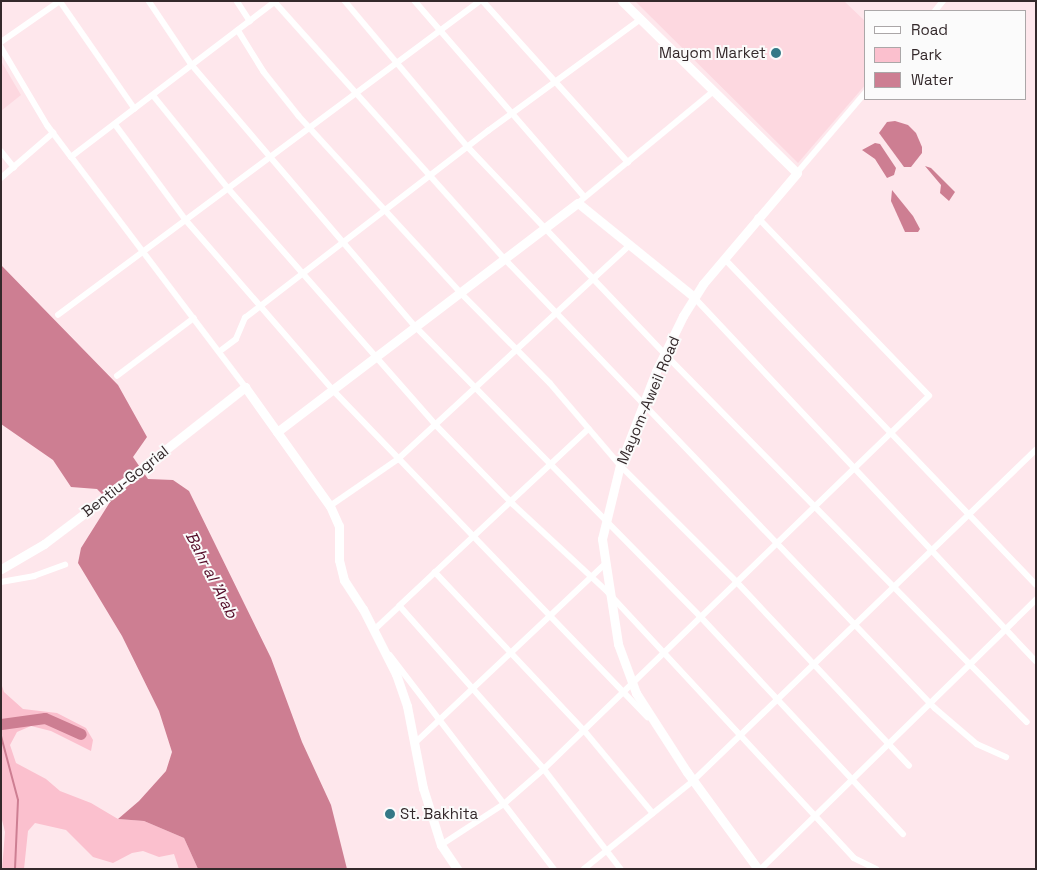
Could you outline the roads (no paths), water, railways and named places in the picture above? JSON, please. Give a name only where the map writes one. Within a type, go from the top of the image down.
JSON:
[{"type":"main road","points":[[622,1],[797,173]]},
{"type":"main road","name":"Mayom-Aweil Road","points":[[759,869],[693,781],[657,726],[632,681],[618,644],[608,592],[604,565],[605,521],[620,465],[642,406],[665,354],[694,297],[797,173]]},
{"type":"main road","points":[[277,432],[417,328],[581,200],[630,245],[694,297]]},
{"type":"main road","points":[[245,387],[330,506],[339,526],[339,560],[344,580],[381,643],[407,706],[423,788],[441,845],[457,869]]},
{"type":"main road","name":"Bentiu-Gogrial","points":[[1,569],[44,544],[245,387]]},
{"type":"street","points":[[1,42],[60,1],[135,109]]},
{"type":"street","points":[[149,1],[192,65],[342,243],[417,328],[700,616],[903,834]]},
{"type":"street","points":[[237,1],[250,21]]},
{"type":"street","points":[[345,1],[395,64],[468,147],[665,354],[1027,722]]},
{"type":"street","points":[[415,1],[581,200],[714,91]]},
{"type":"street","points":[[58,314],[482,1],[628,162]]},
{"type":"street","points":[[71,157],[275,2],[355,94],[556,314],[642,406],[854,625],[930,703],[977,744],[1006,757]]},
{"type":"street","points":[[219,352],[236,339],[245,318],[511,114],[641,19]]},
{"type":"street","points":[[238,30],[274,86],[385,211],[461,293],[517,349],[620,465],[736,581],[909,765]]},
{"type":"street","points":[[1,47],[53,133],[245,387]]},
{"type":"street","points":[[797,173],[864,94]]},
{"type":"street","points":[[153,95],[228,188],[435,424],[510,502],[608,592],[662,653],[854,858],[877,869]]},
{"type":"street","points":[[115,124],[186,220],[262,305],[332,390],[397,460],[657,726]]},
{"type":"street","points":[[1,178],[53,133]]},
{"type":"street","points":[[1,151],[14,167]]},
{"type":"street","points":[[441,845],[504,804],[544,769],[632,681],[929,396],[758,218]]},
{"type":"street","points":[[330,506],[397,460],[630,245]]},
{"type":"street","points":[[724,259],[1036,584]]},
{"type":"street","points":[[694,297],[1036,661]]},
{"type":"street","points":[[117,376],[194,318]]},
{"type":"street","points":[[374,630],[589,429]]},
{"type":"street","points":[[584,869],[693,781],[1036,450]]},
{"type":"street","points":[[1,582],[34,576],[66,565]]},
{"type":"street","points":[[414,744],[604,565]]},
{"type":"street","points":[[435,572],[584,730],[653,813]]},
{"type":"street","points":[[759,869],[1036,600]]},
{"type":"street","points":[[400,606],[544,769],[621,869]]},
{"type":"street","points":[[381,643],[554,869]]},
{"type":"water","points":[[895,121],[908,125],[916,133],[922,147],[922,153],[911,167],[904,167],[879,133],[887,122]]},
{"type":"water","points":[[875,143],[880,144],[896,168],[894,175],[887,178],[875,159],[862,150]]},
{"type":"water","points":[[925,166],[931,168],[955,192],[949,201],[940,193],[941,185]]},
{"type":"water","points":[[892,190],[913,216],[920,229],[918,232],[905,232],[891,201]]},
{"type":"water","name":"Bahr al 'Arab","points":[[1,265],[118,385],[147,437],[133,457],[148,479],[173,480],[189,491],[271,658],[302,742],[331,805],[347,869],[198,869],[184,838],[144,821],[118,819],[139,801],[166,771],[172,752],[159,711],[122,636],[78,563],[81,548],[110,502],[97,489],[71,487],[53,460],[1,424]]},
{"type":"waterway","points":[[1,724],[45,718],[81,734]]},
{"type":"waterway","points":[[1,736],[18,800],[15,869]]},
{"type":"place","name":"Mayom Market","points":[[776,53]]},
{"type":"place","name":"St. Bakhita","points":[[390,814]]}]
